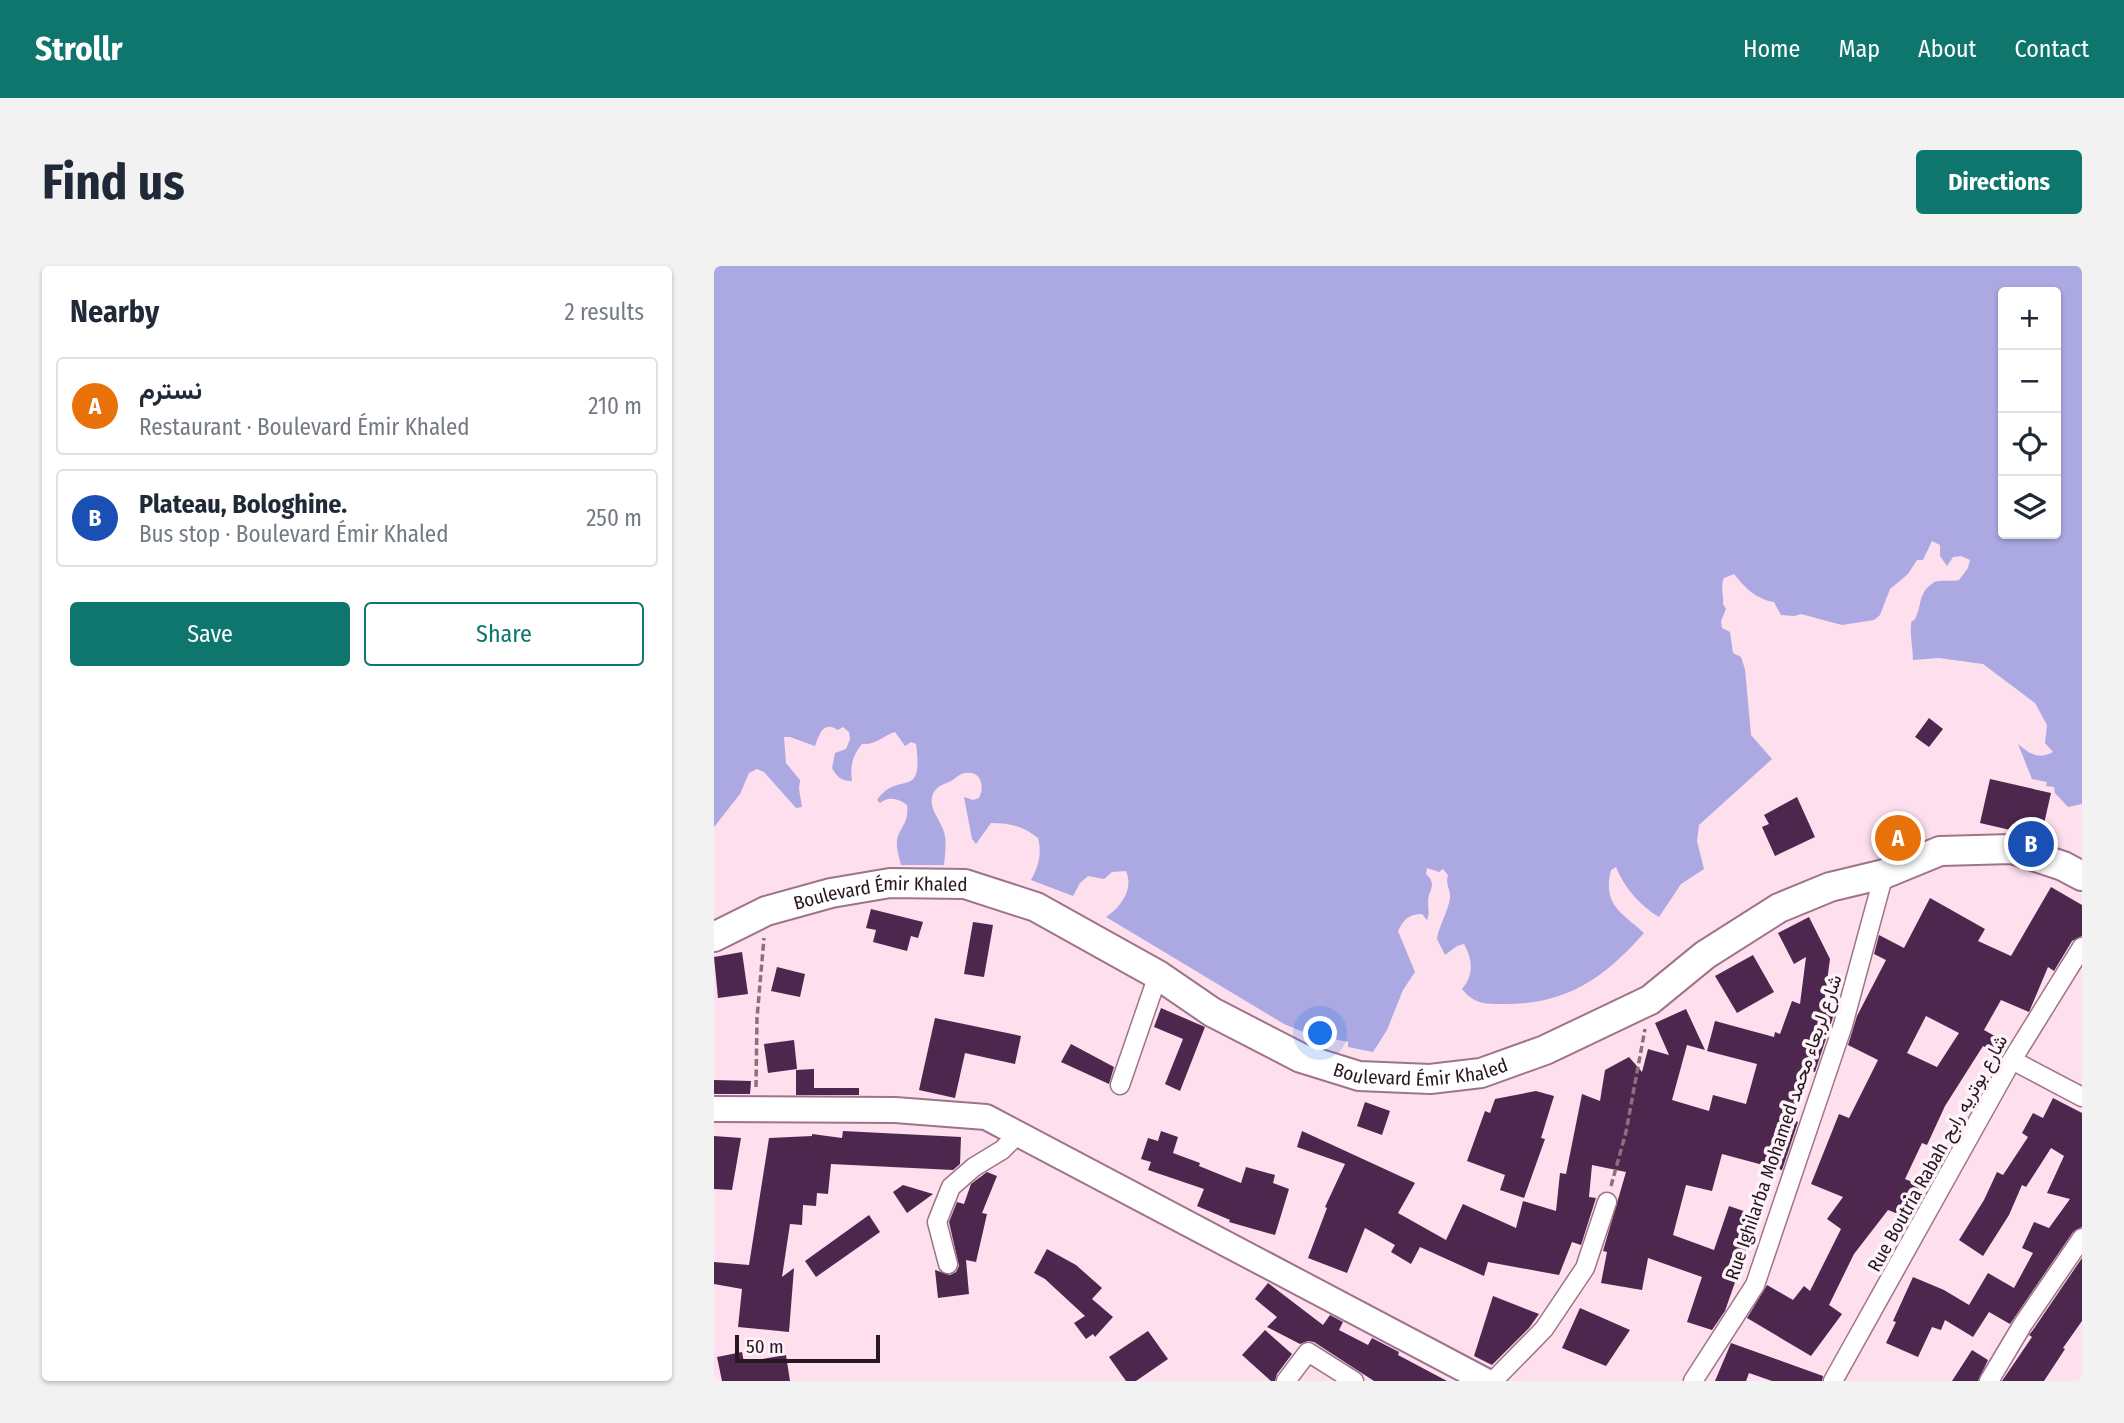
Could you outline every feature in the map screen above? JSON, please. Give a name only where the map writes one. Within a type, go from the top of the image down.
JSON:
[{"type":"main road","name":"Boulevard Émir Khaled","points":[[714,937],[766,911],[831,893],[890,883],[965,884],[1036,907],[1158,975],[1212,1012],[1301,1058],[1359,1076],[1430,1079],[1481,1073],[1545,1050],[1650,1000],[1705,956],[1779,908],[1830,887],[1884,874],[1940,850],[2012,849],[2063,866],[2082,876]]},
{"type":"main road","points":[[714,1109],[894,1110],[986,1117],[1486,1381]]},
{"type":"street","name":"Rue Ighilarba Mohamed شارع لربعاء محمد","points":[[1693,1381],[1755,1284],[1843,1025],[1884,874]]},
{"type":"street","name":"Rue Boutria Rabah شارع بوتريه رابح","points":[[1833,1381],[2012,1060],[2082,947]]},
{"type":"street","points":[[1120,1084],[1158,975]]},
{"type":"street","points":[[2012,1060],[2082,1097]]},
{"type":"street","points":[[948,1264],[937,1222],[951,1187],[974,1167],[1002,1150],[1017,1135]]},
{"type":"street","points":[[1493,1381],[1544,1329],[1584,1268],[1607,1202]]},
{"type":"street","points":[[1989,1381],[2023,1324],[2082,1237]]},
{"type":"street","points":[[1286,1381],[1308,1352],[1354,1381]]},
{"type":"path","points":[[756,1109],[757,1018],[766,911]]},
{"type":"path","points":[[1607,1202],[1626,1132],[1650,1000]]},
{"type":"water","points":[[714,266],[2082,266],[2082,804],[2068,807],[2055,793],[2054,787],[2046,786],[2047,782],[2032,779],[2018,744],[2034,755],[2043,756],[2053,752],[2045,743],[2047,725],[2035,703],[1983,664],[1939,658],[1913,660],[1912,622],[1925,591],[1935,582],[1959,580],[1968,568],[1970,560],[1961,556],[1953,557],[1947,566],[1940,556],[1940,545],[1932,541],[1923,560],[1917,560],[1908,574],[1890,589],[1880,615],[1874,620],[1842,625],[1801,614],[1781,615],[1774,602],[1751,592],[1734,574],[1724,578],[1723,604],[1726,609],[1721,621],[1722,628],[1730,632],[1733,653],[1741,657],[1745,669],[1751,735],[1772,759],[1699,825],[1697,841],[1704,869],[1681,884],[1659,917],[1633,895],[1616,867],[1611,870],[1609,892],[1612,900],[1622,914],[1644,933],[1614,963],[1583,985],[1548,999],[1498,1004],[1476,1001],[1462,989],[1470,973],[1470,962],[1464,944],[1445,955],[1437,939],[1450,898],[1448,875],[1443,869],[1439,872],[1427,868],[1426,874],[1432,885],[1428,898],[1427,920],[1422,914],[1410,916],[1398,931],[1415,972],[1403,990],[1387,1030],[1373,1052],[1348,1047],[1348,1042],[1329,1038],[1328,1042],[1284,1024],[1106,917],[1125,897],[1128,884],[1126,871],[1112,872],[1104,879],[1088,876],[1080,883],[1073,896],[1031,880],[1038,864],[1040,849],[1038,838],[1022,828],[991,823],[976,844],[972,839],[964,797],[973,800],[979,798],[981,784],[975,774],[959,775],[933,793],[932,806],[945,836],[944,865],[901,865],[897,840],[906,821],[907,805],[894,799],[886,799],[880,803],[877,800],[885,791],[913,779],[918,762],[916,744],[911,742],[905,746],[895,732],[876,742],[862,744],[852,761],[852,781],[840,778],[832,768],[835,753],[846,749],[850,739],[849,732],[843,727],[838,730],[825,728],[815,746],[784,737],[786,763],[800,780],[802,807],[796,808],[764,772],[757,769],[749,773],[740,794],[714,827]]},
{"type":"building","points":[[1929,718],[1943,729],[1929,747],[1915,737]]},
{"type":"building","points":[[1990,779],[2051,793],[2041,837],[1980,823]]},
{"type":"building","points":[[1797,797],[1815,837],[1775,856],[1762,827],[1769,824],[1764,815]]},
{"type":"building","points":[[2051,887],[2082,905],[2082,936],[2072,941],[2054,971],[2048,967],[2029,1012],[2001,1000],[1984,1030],[2009,1044],[2001,1056],[1983,1046],[1945,1106],[1927,1145],[1922,1143],[1905,1179],[1920,1185],[1906,1217],[1888,1210],[1854,1254],[1829,1305],[1842,1314],[1811,1356],[1747,1318],[1767,1285],[1793,1300],[1804,1286],[1810,1291],[1841,1229],[1827,1219],[1843,1197],[1811,1184],[1839,1114],[1849,1118],[1878,1060],[1848,1045],[1857,1016],[1886,960],[1874,954],[1879,935],[1904,948],[1930,898],[1985,929],[1978,941],[2011,956]],"holes":[[[1926,1016],[1959,1033],[1937,1067],[1907,1053]]]},
{"type":"building","points":[[871,909],[923,922],[918,938],[911,936],[907,951],[873,942],[876,930],[866,928]]},
{"type":"building","points":[[1809,917],[1830,959],[1824,1004],[1836,1008],[1815,1072],[1806,1069],[1792,1119],[1798,1122],[1782,1170],[1722,1154],[1712,1191],[1686,1185],[1673,1235],[1714,1250],[1729,1206],[1758,1216],[1725,1311],[1712,1330],[1687,1322],[1702,1277],[1648,1258],[1642,1290],[1601,1283],[1607,1252],[1603,1251],[1626,1172],[1592,1165],[1589,1197],[1596,1198],[1581,1245],[1572,1242],[1559,1275],[1488,1262],[1484,1276],[1420,1247],[1411,1264],[1391,1252],[1395,1245],[1365,1228],[1347,1273],[1308,1258],[1327,1208],[1325,1207],[1345,1164],[1297,1147],[1302,1131],[1415,1183],[1398,1213],[1446,1240],[1463,1204],[1516,1228],[1523,1201],[1556,1211],[1560,1173],[1566,1174],[1582,1094],[1600,1101],[1605,1070],[1629,1057],[1642,1072],[1648,1049],[1669,1055],[1655,1023],[1686,1009],[1705,1050],[1687,1045],[1672,1100],[1709,1111],[1713,1095],[1746,1104],[1757,1064],[1707,1051],[1715,1021],[1774,1037],[1775,1032],[1780,1034],[1792,1001],[1800,1004],[1806,957],[1794,964],[1778,933]]},
{"type":"building","points":[[973,922],[993,925],[984,977],[964,974]]},
{"type":"building","points":[[742,952],[748,994],[718,998],[714,957]]},
{"type":"building","points":[[1753,955],[1774,992],[1737,1013],[1715,976]]},
{"type":"building","points":[[777,967],[805,974],[800,997],[771,991]]},
{"type":"building","points":[[1161,1008],[1205,1027],[1180,1091],[1165,1084],[1183,1039],[1154,1027]]},
{"type":"building","points":[[935,1018],[1021,1036],[1015,1064],[965,1053],[955,1098],[919,1090]]},
{"type":"building","points":[[794,1040],[797,1069],[768,1073],[764,1044]]},
{"type":"building","points":[[1071,1044],[1114,1067],[1109,1084],[1061,1062]]},
{"type":"building","points":[[814,1069],[814,1088],[859,1088],[859,1095],[796,1095],[796,1070]]},
{"type":"building","points":[[714,1080],[751,1081],[750,1094],[714,1094]]},
{"type":"building","points":[[1536,1091],[1554,1096],[1541,1138],[1545,1139],[1524,1198],[1500,1190],[1505,1175],[1467,1161],[1485,1111],[1490,1113],[1495,1099]]},
{"type":"building","points":[[2053,1098],[2082,1113],[2082,1227],[2073,1232],[2010,1324],[1989,1312],[1973,1337],[1945,1320],[1941,1330],[1932,1327],[1918,1357],[1886,1343],[1913,1277],[1944,1290],[1969,1305],[1988,1273],[2014,1288],[2033,1253],[2022,1248],[2034,1222],[2049,1228],[2070,1199],[2047,1193],[2064,1156],[2051,1148],[2026,1187],[2022,1185],[2009,1215],[1983,1256],[1959,1240],[1984,1200],[1997,1172],[2003,1175],[2028,1137],[2022,1133],[2033,1113],[2043,1118]]},
{"type":"building","points":[[1365,1102],[1390,1111],[1382,1135],[1357,1126]]},
{"type":"building","points":[[843,1131],[961,1137],[960,1164],[953,1170],[831,1164],[828,1194],[817,1193],[816,1206],[803,1205],[802,1225],[790,1224],[782,1277],[794,1268],[789,1332],[738,1327],[742,1289],[714,1284],[714,1262],[749,1265],[769,1138],[812,1134],[842,1138]]},
{"type":"building","points":[[1161,1131],[1178,1137],[1173,1153],[1241,1183],[1246,1167],[1275,1175],[1273,1183],[1289,1189],[1275,1235],[1229,1222],[1230,1220],[1197,1206],[1204,1189],[1148,1170],[1151,1162],[1141,1159],[1148,1138],[1158,1141]]},
{"type":"building","points":[[714,1136],[741,1138],[732,1190],[714,1189]]},
{"type":"building","points":[[987,1172],[997,1176],[982,1213],[987,1214],[976,1262],[966,1260],[969,1294],[938,1298],[935,1270],[950,1275],[956,1272],[959,1266],[949,1222],[957,1202],[964,1204],[971,1184]]},
{"type":"building","points":[[903,1185],[933,1194],[907,1213],[893,1192]]},
{"type":"building","points":[[869,1215],[880,1232],[816,1277],[805,1261]]},
{"type":"building","points":[[1047,1249],[1076,1265],[1102,1288],[1092,1299],[1113,1317],[1095,1337],[1093,1334],[1086,1339],[1074,1323],[1085,1316],[1045,1279],[1034,1273]]},
{"type":"building","points":[[2082,1258],[2082,1321],[2063,1348],[2065,1349],[2044,1381],[2002,1381],[2032,1337],[2029,1335]]},
{"type":"building","points":[[1268,1283],[1323,1325],[1330,1315],[1343,1322],[1339,1330],[1368,1345],[1372,1338],[1447,1381],[1374,1381],[1314,1342],[1300,1344],[1267,1327],[1277,1317],[1255,1299]]},
{"type":"building","points":[[1493,1296],[1539,1314],[1529,1328],[1492,1365],[1474,1356]]},
{"type":"building","points":[[1580,1308],[1630,1330],[1606,1366],[1562,1348]]},
{"type":"building","points":[[1265,1330],[1292,1354],[1275,1381],[1271,1381],[1242,1355]]},
{"type":"building","points":[[1148,1331],[1168,1359],[1136,1381],[1126,1381],[1109,1357]]},
{"type":"building","points":[[1731,1343],[1823,1376],[1822,1381],[1772,1381],[1749,1373],[1746,1381],[1715,1381]]},
{"type":"building","points":[[1972,1350],[1988,1360],[1978,1381],[1952,1381]]},
{"type":"building","points":[[742,1352],[744,1362],[786,1355],[790,1381],[722,1381],[717,1357]]},
{"type":"place","name":"نسترم","points":[[1898,838]]},
{"type":"place","name":"Plateau, Bologhine.","points":[[2031,844]]}]
